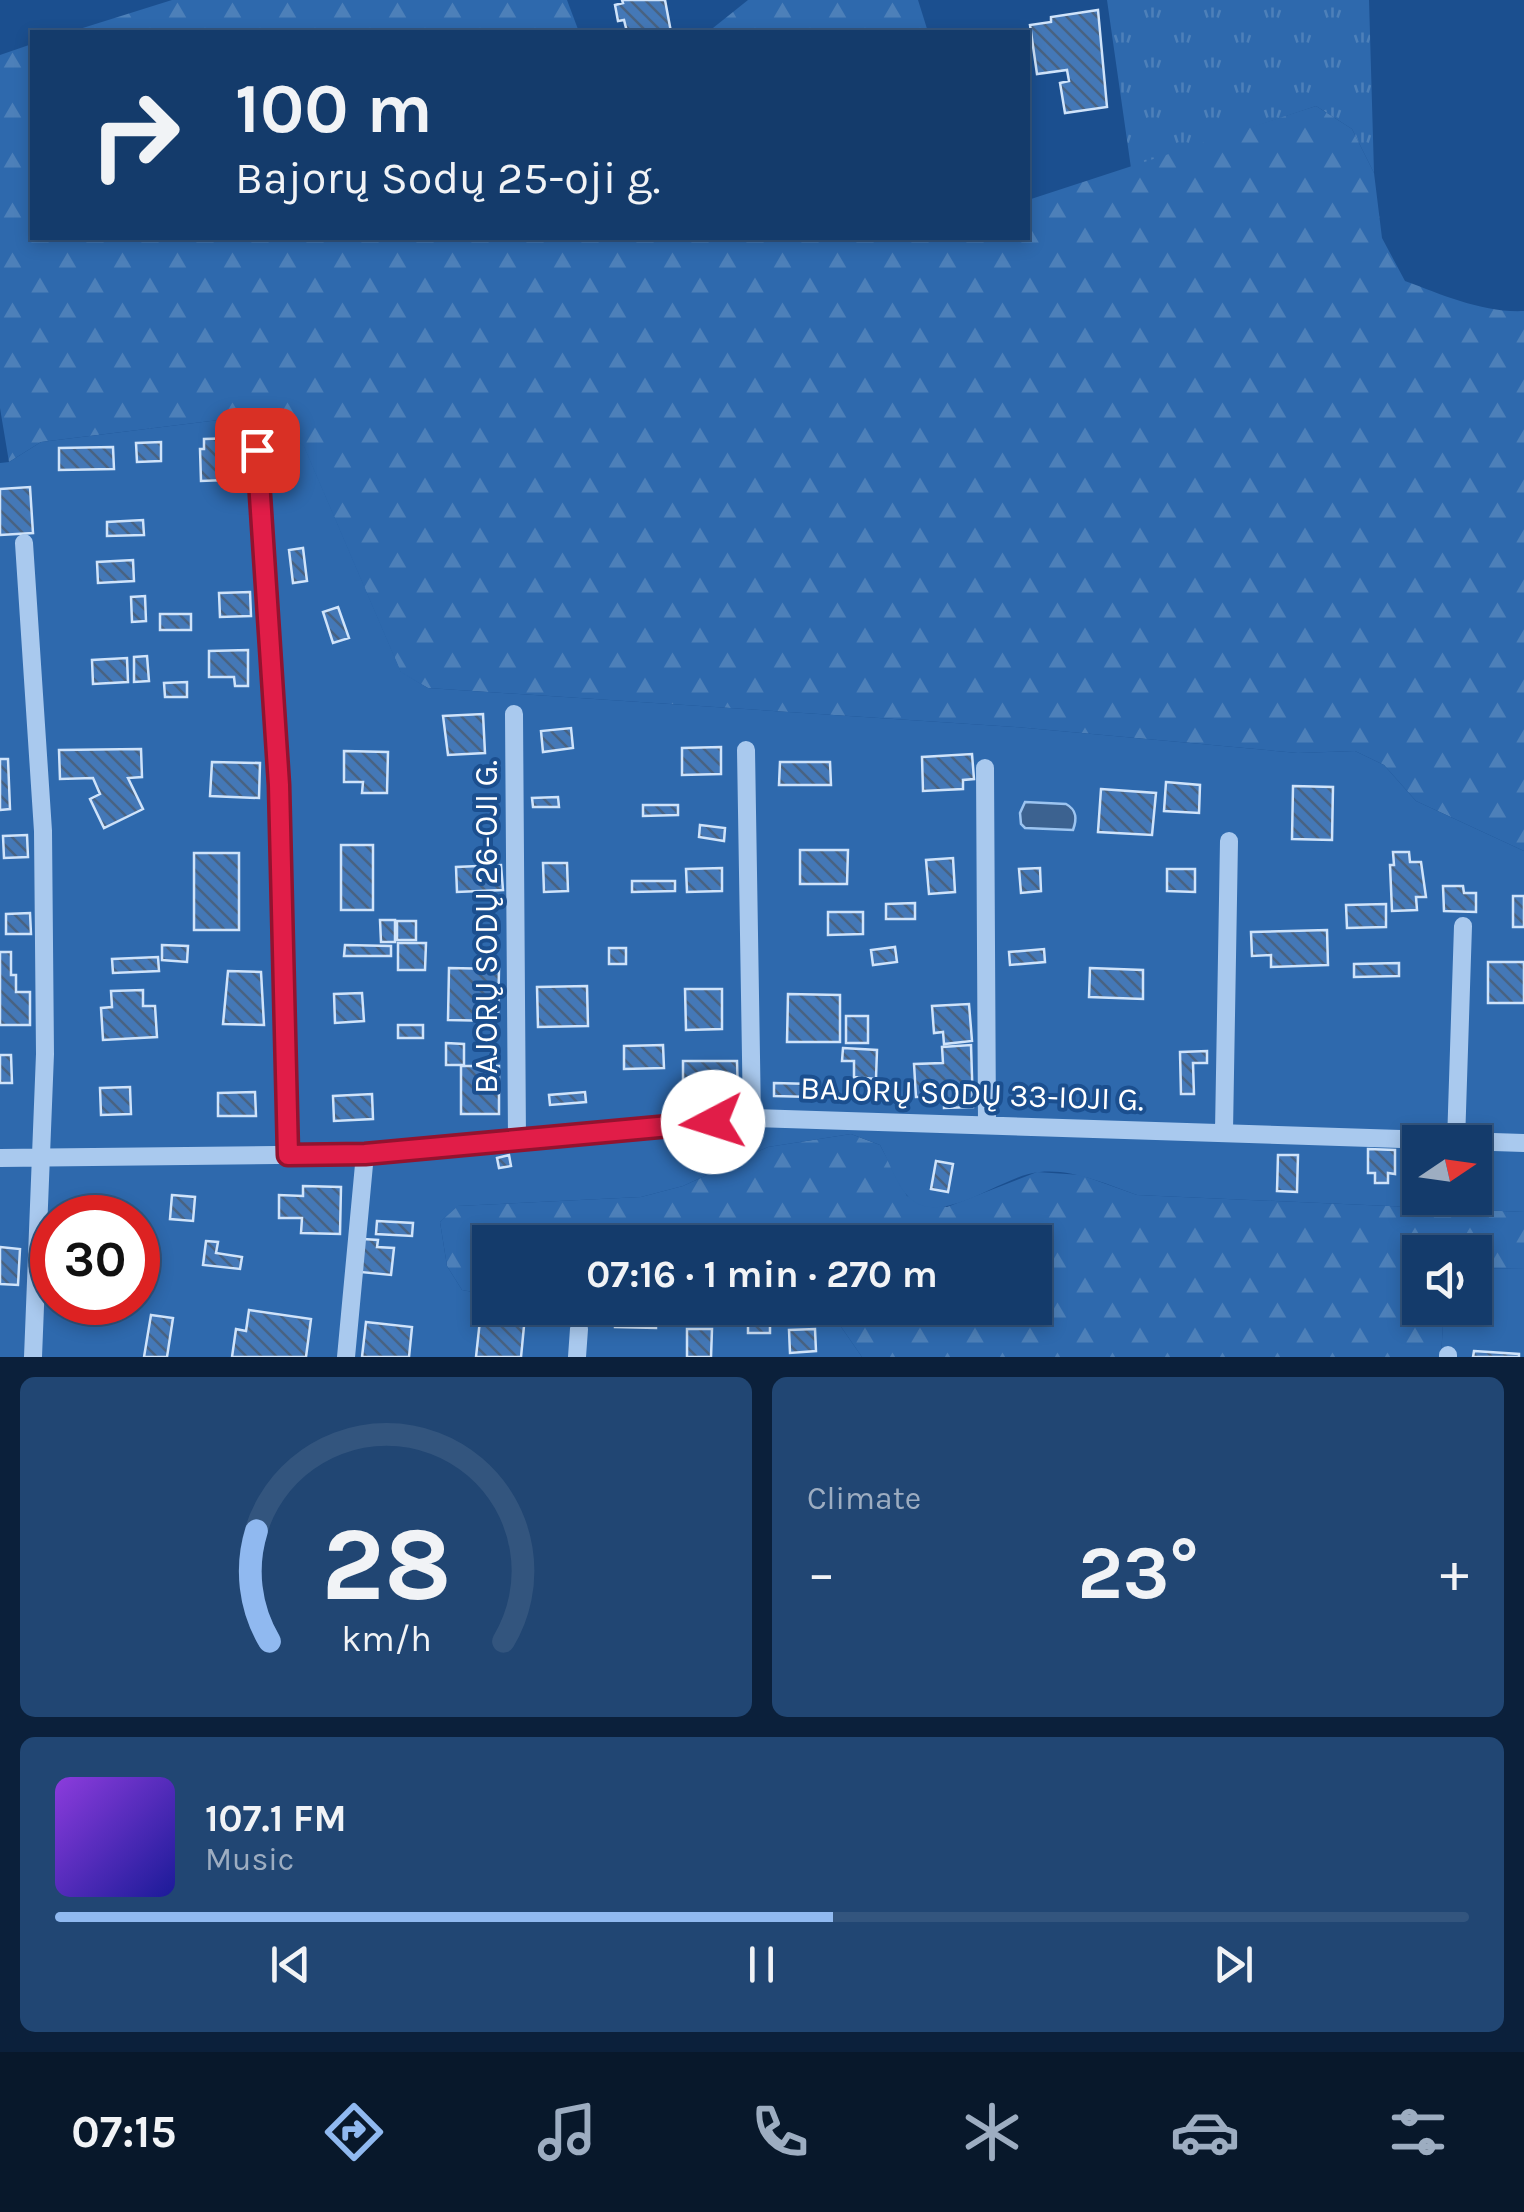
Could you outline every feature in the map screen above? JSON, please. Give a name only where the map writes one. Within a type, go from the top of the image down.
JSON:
[{"type":"street","points":[[257,450],[279,785],[288,1155]]},
{"type":"street","points":[[24,543],[43,831],[42,1158],[34,1357]]},
{"type":"street","name":"BAJORŲ SODŲ 26-OJI G.","points":[[514,714],[517,1139]]},
{"type":"street","points":[[746,750],[752,1118]]},
{"type":"street","points":[[986,768],[987,1124]]},
{"type":"street","points":[[1224,1131],[1228,841]]},
{"type":"street","points":[[1457,1125],[1463,926]]},
{"type":"street","name":"BAJORŲ SODŲ 33-IOJI G.","points":[[0,1158],[365,1154],[752,1118],[1402,1139]]},
{"type":"street","name":"BAJORŲ SODŲ 33-IOJI G.","points":[[1492,1142],[1524,1142]]},
{"type":"street","points":[[346,1357],[365,1154]]},
{"type":"street","points":[[576,1357],[580,1329]]},
{"type":"green space","points":[[172,0],[567,0],[578,30],[76,30]]},
{"type":"green space","points":[[748,0],[918,0],[927,30],[710,30]]},
{"type":"green space","points":[[1107,0],[1369,0],[1374,173],[1352,129],[1316,106],[1131,168]]},
{"type":"green space","points":[[30,45],[30,240],[1030,240],[1030,199],[1316,106],[1352,129],[1374,173],[1382,238],[1405,281],[1478,306],[1524,311],[1524,851],[1416,801],[1384,765],[1355,751],[1298,753],[1015,727],[428,688],[401,673],[304,447],[282,427],[251,416],[41,442],[9,462],[0,408],[0,55]]},
{"type":"green space","points":[[251,416],[282,427],[304,446],[401,672],[428,688],[1015,727],[1298,753],[1355,751],[1384,765],[1416,801],[1524,851],[1524,1212],[1492,1211],[1492,1125],[1402,1125],[1402,1207],[1137,1195],[1089,1178],[1040,1172],[970,1199],[934,1207],[918,1204],[905,1193],[880,1145],[851,1134],[768,1147],[683,1186],[641,1197],[458,1206],[440,1222],[447,1266],[462,1290],[472,1292],[472,1325],[840,1325],[862,1357],[0,1357],[0,463],[9,462],[41,442]]},
{"type":"green space","points":[[851,1134],[880,1145],[907,1196],[947,1207],[1037,1172],[1081,1175],[1137,1195],[1402,1207],[1402,1215],[1524,1212],[1524,1268],[1492,1269],[1492,1235],[1402,1235],[1402,1325],[1443,1325],[1441,1357],[862,1357],[840,1325],[1052,1325],[1052,1225],[472,1225],[472,1292],[462,1290],[447,1266],[440,1222],[457,1206],[641,1197],[683,1186],[768,1147]]},
{"type":"green space","points":[[1524,1268],[1524,1357],[1441,1357],[1443,1325],[1492,1325],[1492,1269]]},
{"type":"shaded area","points":[[1025,802],[1066,804],[1075,815],[1073,830],[1025,828],[1020,813]]},
{"type":"building","points":[[622,0],[665,0],[671,30],[626,30],[624,20],[618,21],[615,5],[623,3]]},
{"type":"building","points":[[1098,10],[1107,107],[1065,113],[1060,83],[1069,81],[1067,70],[1037,74],[1030,25],[1051,22],[1051,17]]},
{"type":"building","points":[[236,438],[236,445],[250,444],[252,479],[201,481],[200,449],[204,449],[204,439]]},
{"type":"building","points":[[161,442],[161,461],[137,462],[136,443]]},
{"type":"building","points":[[113,447],[114,469],[59,470],[59,448]]},
{"type":"building","points":[[30,487],[33,533],[0,535],[0,489]]},
{"type":"building","points":[[143,520],[144,535],[107,536],[107,522]]},
{"type":"building","points":[[303,548],[307,581],[293,583],[289,550]]},
{"type":"building","points":[[133,560],[134,581],[98,583],[97,562]]},
{"type":"building","points":[[250,592],[251,616],[220,617],[219,593]]},
{"type":"building","points":[[145,596],[146,621],[132,622],[131,597]]},
{"type":"building","points":[[338,607],[349,638],[333,643],[323,612]]},
{"type":"building","points":[[160,614],[191,614],[191,630],[160,630]]},
{"type":"building","points":[[248,650],[248,686],[235,686],[234,677],[209,677],[209,651]]},
{"type":"building","points":[[147,656],[149,681],[134,682],[134,657]]},
{"type":"building","points":[[127,658],[128,682],[93,684],[92,660]]},
{"type":"building","points":[[187,682],[187,697],[165,697],[164,683]]},
{"type":"building","points":[[483,714],[485,753],[448,755],[443,716]]},
{"type":"building","points":[[571,728],[573,748],[543,752],[541,731]]},
{"type":"building","points":[[721,747],[721,774],[682,775],[682,748]]},
{"type":"building","points":[[141,749],[142,777],[128,778],[143,809],[104,828],[90,799],[100,794],[93,778],[60,779],[59,750]]},
{"type":"building","points":[[344,751],[388,752],[387,793],[362,793],[363,782],[344,782]]},
{"type":"building","points":[[972,754],[974,779],[963,780],[963,789],[923,791],[922,757]]},
{"type":"building","points":[[0,759],[8,759],[10,809],[0,810]]},
{"type":"building","points":[[212,762],[260,763],[259,798],[210,796]]},
{"type":"building","points":[[780,762],[830,762],[831,785],[779,785]]},
{"type":"building","points":[[1166,782],[1200,785],[1199,813],[1164,811]]},
{"type":"building","points":[[1293,786],[1333,787],[1332,840],[1292,839]]},
{"type":"building","points":[[1101,789],[1156,793],[1152,835],[1098,832]]},
{"type":"building","points":[[558,797],[559,807],[533,807],[532,798]]},
{"type":"building","points":[[643,805],[678,805],[678,815],[643,816]]},
{"type":"building","points":[[700,825],[725,828],[724,841],[699,837]]},
{"type":"building","points":[[27,835],[28,857],[4,858],[3,836]]},
{"type":"building","points":[[341,845],[373,845],[373,910],[341,910]]},
{"type":"building","points":[[800,850],[848,850],[847,884],[800,884]]},
{"type":"building","points":[[1393,852],[1409,852],[1410,862],[1421,862],[1426,897],[1416,897],[1417,910],[1392,911]]},
{"type":"building","points":[[194,853],[239,853],[239,930],[194,930]]},
{"type":"building","points":[[953,858],[955,892],[929,894],[926,860]]},
{"type":"building","points":[[543,863],[567,863],[568,891],[544,892]]},
{"type":"building","points":[[501,865],[503,890],[457,892],[456,867]]},
{"type":"building","points":[[722,868],[722,891],[687,892],[686,869]]},
{"type":"building","points":[[1040,868],[1041,891],[1021,893],[1019,869]]},
{"type":"building","points":[[1167,869],[1195,869],[1195,892],[1167,891]]},
{"type":"building","points":[[632,881],[675,881],[675,891],[632,892]]},
{"type":"building","points":[[1443,886],[1463,886],[1464,893],[1476,893],[1476,912],[1444,911]]},
{"type":"building","points":[[1513,896],[1524,896],[1524,927],[1513,927]]},
{"type":"building","points":[[915,903],[915,919],[886,919],[886,904]]},
{"type":"building","points":[[1386,904],[1386,927],[1347,928],[1346,905]]},
{"type":"building","points":[[828,912],[863,912],[863,934],[828,935]]},
{"type":"building","points":[[30,913],[31,934],[6,934],[6,914]]},
{"type":"building","points":[[380,920],[395,920],[395,942],[381,942]]},
{"type":"building","points":[[397,921],[416,921],[416,940],[397,940]]},
{"type":"building","points":[[1327,930],[1328,965],[1271,967],[1271,955],[1252,956],[1251,932]]},
{"type":"building","points":[[398,943],[426,943],[425,970],[398,970]]},
{"type":"building","points":[[162,945],[188,946],[187,962],[162,960]]},
{"type":"building","points":[[345,945],[391,946],[391,956],[344,956]]},
{"type":"building","points":[[895,947],[897,962],[873,965],[871,950]]},
{"type":"building","points":[[609,948],[626,948],[626,964],[609,964]]},
{"type":"building","points":[[1044,949],[1045,962],[1010,965],[1009,952]]},
{"type":"building","points":[[0,952],[11,952],[16,992],[30,992],[30,1025],[0,1025]]},
{"type":"building","points":[[158,957],[159,971],[113,973],[112,959]]},
{"type":"building","points":[[1488,962],[1524,962],[1524,1003],[1488,1003]]},
{"type":"building","points":[[1399,963],[1399,976],[1354,977],[1354,964]]},
{"type":"building","points":[[449,968],[499,969],[498,1021],[448,1020]]},
{"type":"building","points":[[1090,968],[1143,970],[1143,999],[1089,997]]},
{"type":"building","points":[[228,971],[261,972],[264,1025],[223,1024]]},
{"type":"building","points":[[587,986],[588,1026],[538,1027],[537,987]]},
{"type":"building","points":[[685,989],[722,989],[722,1029],[686,1030]]},
{"type":"building","points":[[143,990],[143,1006],[155,1006],[157,1037],[103,1040],[101,1008],[112,1007],[111,991]]},
{"type":"building","points":[[362,993],[364,1021],[335,1023],[334,994]]},
{"type":"building","points":[[788,994],[840,995],[840,1042],[787,1042]]},
{"type":"building","points":[[969,1004],[972,1041],[944,1044],[943,1032],[934,1033],[932,1006]]},
{"type":"building","points":[[846,1016],[868,1016],[868,1043],[846,1043]]},
{"type":"building","points":[[398,1025],[423,1025],[423,1038],[398,1038]]},
{"type":"building","points":[[446,1043],[464,1044],[464,1065],[446,1065]]},
{"type":"building","points":[[663,1045],[664,1068],[624,1069],[624,1046]]},
{"type":"building","points":[[971,1045],[973,1107],[944,1108],[944,1096],[916,1097],[914,1064],[943,1063],[942,1047]]},
{"type":"building","points":[[843,1048],[877,1050],[876,1079],[854,1077],[854,1061],[842,1061]]},
{"type":"building","points":[[1207,1051],[1207,1063],[1193,1063],[1194,1094],[1181,1094],[1180,1052]]},
{"type":"building","points":[[0,1055],[11,1055],[12,1083],[0,1083]]},
{"type":"building","points":[[683,1061],[737,1061],[738,1097],[683,1097]]},
{"type":"building","points":[[461,1066],[499,1066],[499,1114],[461,1114]]},
{"type":"building","points":[[774,1083],[812,1084],[812,1097],[774,1096]]},
{"type":"building","points":[[130,1087],[131,1114],[101,1115],[100,1088]]},
{"type":"building","points":[[255,1092],[256,1116],[218,1116],[218,1093]]},
{"type":"building","points":[[585,1092],[586,1102],[550,1105],[549,1095]]},
{"type":"building","points":[[372,1094],[373,1119],[334,1121],[333,1096]]},
{"type":"building","points":[[1368,1149],[1395,1150],[1395,1174],[1388,1173],[1388,1183],[1375,1183],[1375,1173],[1368,1173]]},
{"type":"building","points":[[509,1155],[511,1166],[499,1168],[497,1158]]},
{"type":"building","points":[[1278,1155],[1298,1155],[1297,1192],[1277,1191]]},
{"type":"building","points":[[936,1161],[953,1164],[948,1192],[931,1189]]},
{"type":"building","points":[[303,1186],[341,1187],[340,1234],[301,1233],[302,1218],[279,1218],[279,1195],[303,1196]]},
{"type":"building","points":[[172,1195],[195,1197],[193,1221],[170,1219]]},
{"type":"building","points":[[377,1221],[413,1223],[412,1236],[376,1234]]},
{"type":"building","points":[[363,1239],[378,1240],[377,1247],[394,1248],[391,1275],[360,1272]]},
{"type":"building","points":[[206,1241],[218,1242],[216,1253],[242,1257],[240,1269],[203,1265]]},
{"type":"building","points":[[0,1247],[20,1249],[18,1285],[0,1284]]},
{"type":"building","points":[[249,1310],[311,1319],[306,1357],[232,1357],[236,1329],[246,1331]]},
{"type":"building","points":[[160,1316],[173,1318],[167,1357],[144,1357],[149,1325],[160,1325]]},
{"type":"building","points":[[366,1322],[412,1327],[409,1357],[362,1357]]},
{"type":"building","points":[[479,1325],[524,1326],[521,1357],[476,1357]]},
{"type":"building","points":[[615,1325],[656,1325],[656,1328]]},
{"type":"building","points":[[748,1325],[770,1325],[770,1333],[748,1333]]},
{"type":"building","points":[[687,1329],[712,1329],[711,1357],[687,1357]]},
{"type":"building","points":[[815,1329],[816,1351],[790,1353],[789,1330]]},
{"type":"building","points":[[1474,1351],[1519,1354],[1519,1357],[1473,1357]]},
{"type":"route","points":[[257,450],[279,785],[288,1155],[365,1154],[713,1122]]}]
